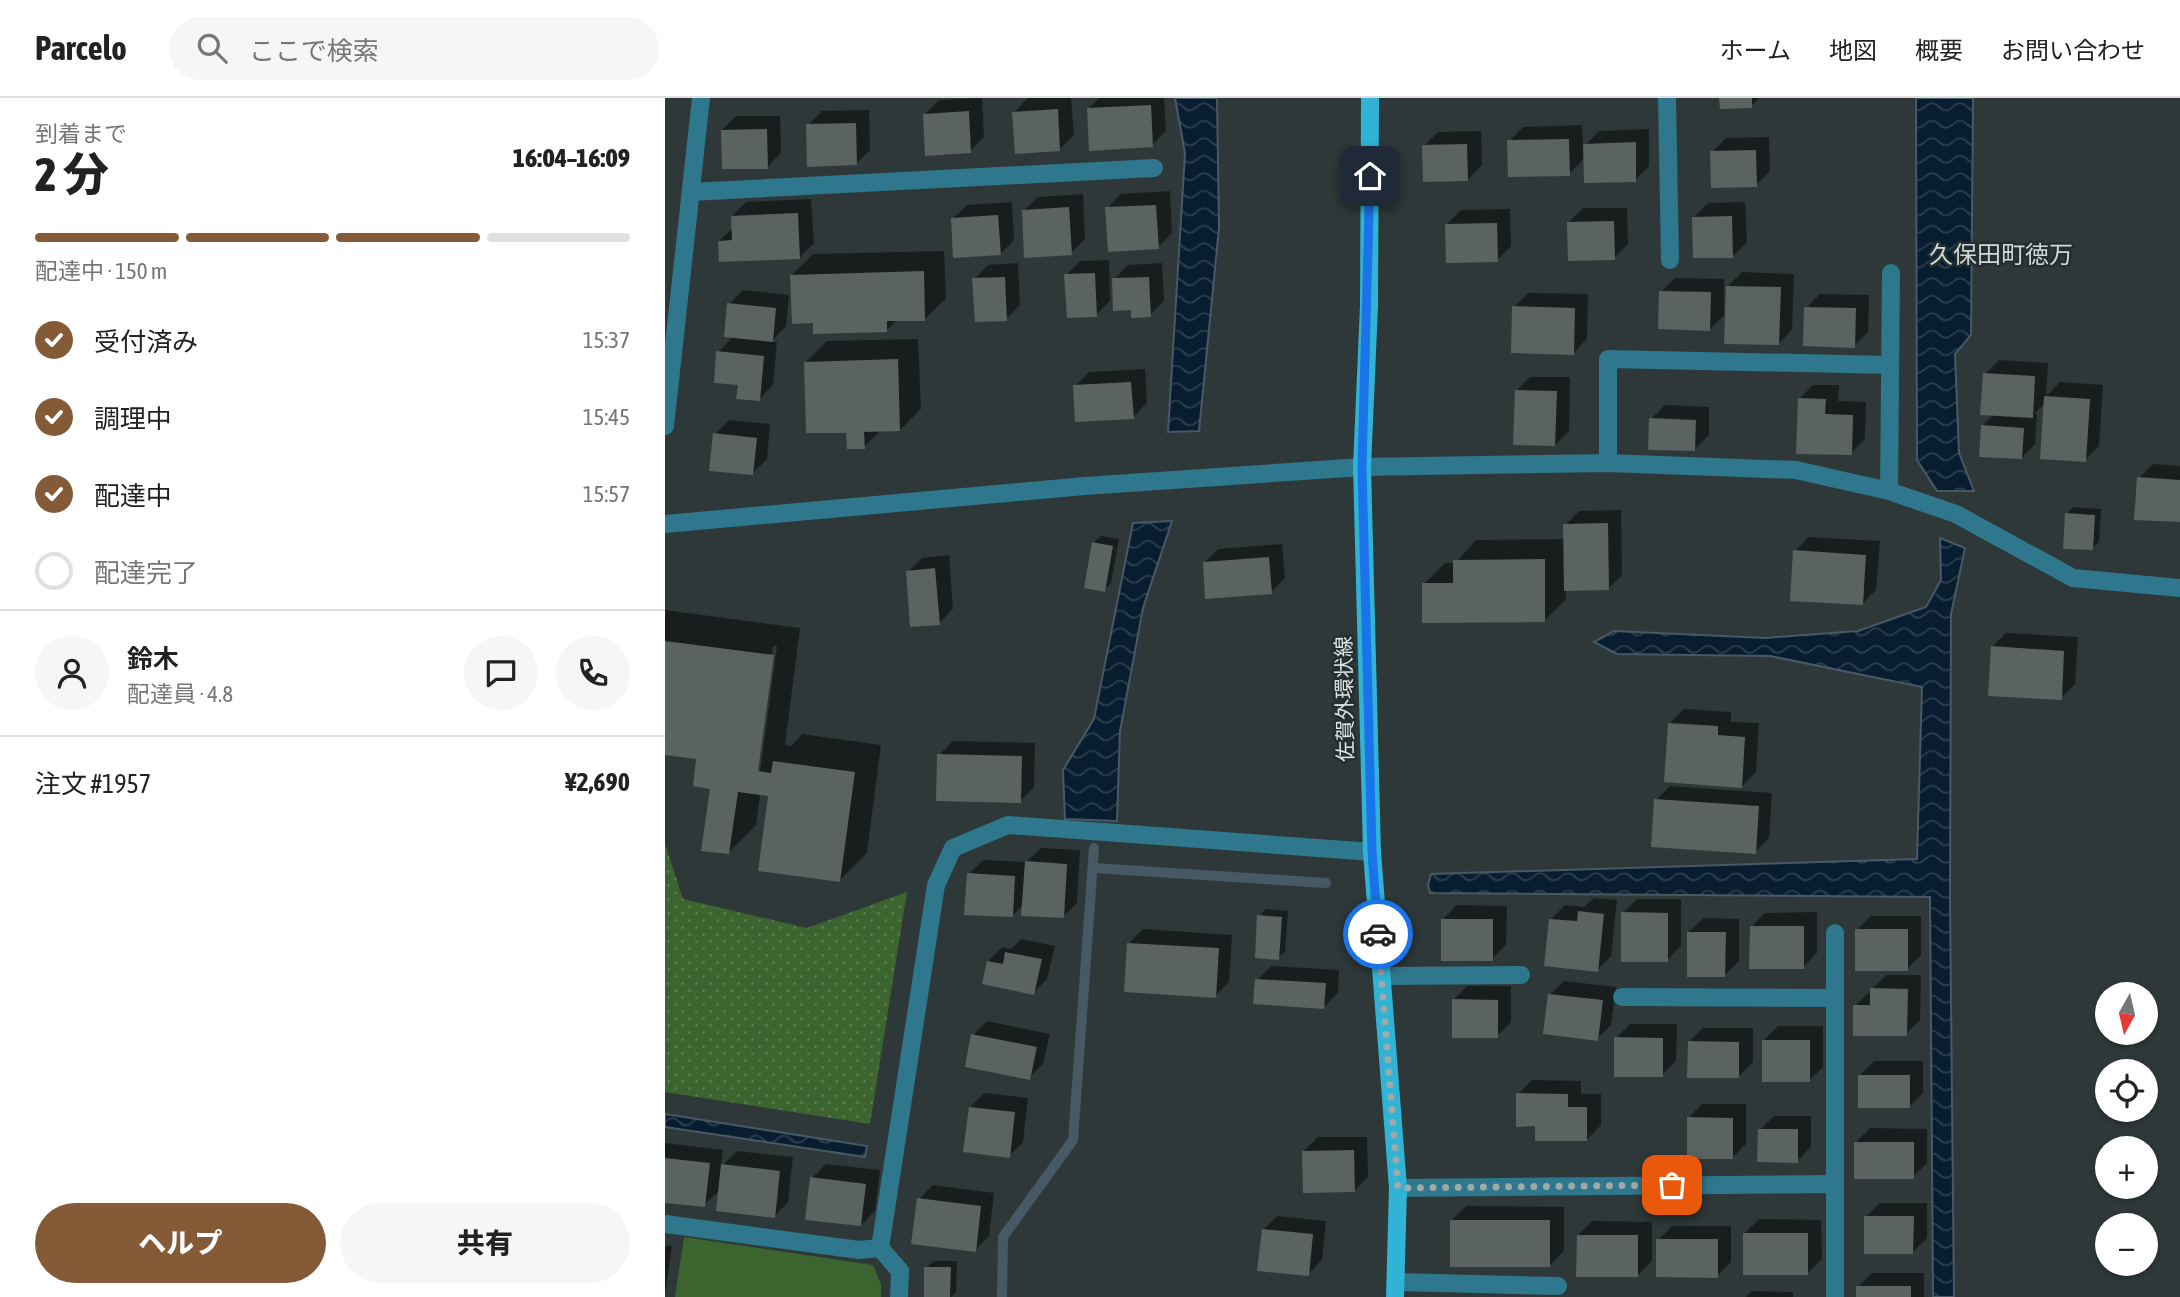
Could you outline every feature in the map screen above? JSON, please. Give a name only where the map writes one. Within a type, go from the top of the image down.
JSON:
[{"type":"main road","name":"佐賀外環状線","points":[[1370,98],[1369,306],[1362,467],[1372,852],[1398,1188],[1396,1289]]},
{"type":"street","points":[[665,426],[701,98]]},
{"type":"street","points":[[1667,98],[1669,260]]},
{"type":"street","points":[[691,192],[1154,167]]},
{"type":"street","points":[[1889,491],[1891,273]]},
{"type":"street","points":[[1608,463],[1608,359],[1890,365]]},
{"type":"street","points":[[665,524],[1085,486],[1362,467],[1608,463],[1796,470],[1889,491],[1956,514],[2073,578],[2180,588]]},
{"type":"street","points":[[899,1297],[900,1271],[880,1248],[936,885],[953,848],[1008,825],[1372,852]]},
{"type":"street","points":[[1835,933],[1835,1297]]},
{"type":"street","points":[[1382,976],[1521,975]]},
{"type":"street","points":[[1622,997],[1835,998]]},
{"type":"street","points":[[1398,1188],[1835,1184]]},
{"type":"street","points":[[665,1224],[859,1250],[880,1248]]},
{"type":"street","points":[[1396,1289],[1558,1286]]},
{"type":"green space","points":[[665,844],[683,899],[807,928],[907,892],[870,1124],[665,1092]]},
{"type":"green space","points":[[684,1237],[873,1265],[881,1284],[881,1297],[675,1297]]},
{"type":"water","points":[[1175,98],[1217,98],[1219,228],[1199,431],[1168,432],[1185,153]]},
{"type":"water","points":[[1916,98],[1973,98],[1971,335],[1955,354],[1959,453],[1974,491],[1937,491],[1917,460]]},
{"type":"water","points":[[1172,521],[1143,608],[1120,731],[1117,821],[1065,819],[1063,770],[1094,719],[1133,523]]},
{"type":"water","points":[[1940,538],[1965,548],[1951,614],[1950,900],[1954,1297],[1933,1297],[1930,897],[1430,893],[1428,885],[1431,874],[1917,859],[1922,687],[1770,656],[1617,654],[1594,642],[1614,631],[1765,638],[1858,631],[1926,607],[1941,580]]},
{"type":"water","points":[[665,1114],[867,1146],[865,1157],[665,1127]]},
{"type":"building","points":[[1719,98],[1752,98],[1752,108],[1720,109]]},
{"type":"building","points":[[1151,105],[1153,147],[1089,151],[1087,108]]},
{"type":"building","points":[[1058,109],[1060,151],[1015,154],[1012,112]]},
{"type":"building","points":[[969,111],[971,153],[925,156],[923,114]]},
{"type":"building","points":[[856,123],[857,165],[807,167],[806,124]]},
{"type":"building","points":[[767,129],[768,169],[722,169],[721,130]]},
{"type":"building","points":[[1569,139],[1570,176],[1508,177],[1507,140]]},
{"type":"building","points":[[1636,142],[1636,182],[1584,183],[1583,144]]},
{"type":"building","points":[[1467,144],[1468,181],[1423,182],[1422,145]]},
{"type":"building","points":[[1756,150],[1757,187],[1711,188],[1710,151]]},
{"type":"building","points":[[1156,205],[1159,249],[1108,252],[1105,207]]},
{"type":"building","points":[[1069,207],[1072,255],[1024,258],[1022,210]]},
{"type":"building","points":[[798,213],[800,259],[719,262],[718,241],[732,240],[731,216]]},
{"type":"building","points":[[998,215],[1001,255],[953,258],[951,218]]},
{"type":"building","points":[[1732,216],[1733,258],[1693,258],[1692,217]]},
{"type":"building","points":[[1614,221],[1615,260],[1568,261],[1567,222]]},
{"type":"building","points":[[1497,223],[1498,262],[1446,263],[1445,224]]},
{"type":"building","points":[[924,271],[925,321],[887,321],[887,332],[813,334],[813,323],[792,324],[790,275]]},
{"type":"building","points":[[1095,273],[1097,317],[1067,318],[1064,274]]},
{"type":"building","points":[[1005,277],[1007,321],[975,322],[972,278]]},
{"type":"building","points":[[1149,277],[1151,317],[1131,318],[1131,310],[1113,311],[1112,278]]},
{"type":"building","points":[[1726,286],[1781,287],[1779,345],[1724,344]]},
{"type":"building","points":[[1659,291],[1711,292],[1710,331],[1658,329]]},
{"type":"building","points":[[727,303],[776,308],[773,342],[724,337]]},
{"type":"building","points":[[1512,306],[1575,308],[1574,355],[1511,353]]},
{"type":"building","points":[[1804,307],[1856,308],[1855,348],[1803,346]]},
{"type":"building","points":[[716,351],[764,356],[760,401],[736,399],[738,385],[714,383]]},
{"type":"building","points":[[898,359],[900,431],[864,432],[865,449],[847,449],[846,433],[806,433],[804,362]]},
{"type":"building","points":[[1983,373],[2035,376],[2033,418],[1980,415]]},
{"type":"building","points":[[1131,382],[1134,419],[1075,422],[1073,385]]},
{"type":"building","points":[[1515,390],[1557,391],[1555,446],[1513,445]]},
{"type":"building","points":[[2044,396],[2090,399],[2086,462],[2040,459]]},
{"type":"building","points":[[1798,398],[1826,399],[1825,414],[1853,415],[1852,455],[1796,454]]},
{"type":"building","points":[[1649,418],[1696,420],[1695,451],[1648,450]]},
{"type":"building","points":[[1981,425],[2024,428],[2022,459],[1979,457]]},
{"type":"building","points":[[713,433],[757,438],[753,475],[709,471]]},
{"type":"building","points":[[2137,477],[2180,480],[2180,522],[2134,520]]},
{"type":"building","points":[[2065,513],[2095,515],[2093,550],[2063,549]]},
{"type":"building","points":[[1608,523],[1609,590],[1564,591],[1563,524]]},
{"type":"building","points":[[1092,542],[1113,546],[1105,592],[1084,588]]},
{"type":"building","points":[[1793,550],[1866,555],[1863,605],[1790,601]]},
{"type":"building","points":[[1269,557],[1272,594],[1205,599],[1203,562]]},
{"type":"building","points":[[1545,559],[1545,622],[1422,623],[1422,583],[1453,583],[1453,560]]},
{"type":"building","points":[[935,568],[940,625],[910,627],[906,571]]},
{"type":"building","points":[[665,641],[774,655],[758,771],[771,773],[773,761],[855,772],[840,882],[758,871],[768,796],[738,792],[729,854],[701,851],[710,789],[693,786],[696,759],[665,755]]},
{"type":"building","points":[[1991,646],[2064,651],[2062,700],[1988,696]]},
{"type":"building","points":[[1668,723],[1718,726],[1718,735],[1745,737],[1742,788],[1664,782]]},
{"type":"building","points":[[937,754],[1022,756],[1021,803],[936,801]]},
{"type":"building","points":[[1654,799],[1759,806],[1756,854],[1651,847]]},
{"type":"building","points":[[1025,861],[1067,864],[1064,918],[1021,916]]},
{"type":"building","points":[[967,873],[1015,876],[1013,917],[964,915]]},
{"type":"building","points":[[1578,911],[1604,914],[1598,972],[1544,966],[1549,919],[1577,921]]},
{"type":"building","points":[[1621,912],[1668,913],[1668,962],[1621,962]]},
{"type":"building","points":[[1257,915],[1282,917],[1279,960],[1255,958]]},
{"type":"building","points":[[1441,919],[1493,919],[1493,961],[1441,961]]},
{"type":"building","points":[[1750,926],[1804,926],[1804,969],[1749,969]]},
{"type":"building","points":[[1855,929],[1908,929],[1908,971],[1855,971]]},
{"type":"building","points":[[1687,932],[1726,932],[1725,977],[1687,977]]},
{"type":"building","points":[[1127,943],[1219,948],[1216,998],[1124,992]]},
{"type":"building","points":[[1005,952],[1042,959],[1034,995],[982,984],[987,961],[1003,964]]},
{"type":"building","points":[[1255,979],[1326,983],[1324,1009],[1253,1004]]},
{"type":"building","points":[[1870,988],[1908,989],[1907,1036],[1853,1036],[1853,1005],[1870,1005]]},
{"type":"building","points":[[1548,994],[1603,1000],[1598,1041],[1543,1034]]},
{"type":"building","points":[[1452,999],[1498,1000],[1498,1038],[1452,1038]]},
{"type":"building","points":[[971,1034],[1037,1047],[1030,1080],[965,1067]]},
{"type":"building","points":[[1614,1037],[1663,1038],[1663,1077],[1614,1077]]},
{"type":"building","points":[[1762,1040],[1810,1040],[1810,1082],[1762,1082]]},
{"type":"building","points":[[1688,1041],[1739,1042],[1739,1078],[1687,1078]]},
{"type":"building","points":[[1858,1075],[1910,1075],[1910,1108],[1858,1108]]},
{"type":"building","points":[[1516,1093],[1568,1094],[1568,1107],[1587,1107],[1587,1141],[1535,1141],[1535,1126],[1516,1127]]},
{"type":"building","points":[[969,1107],[1015,1112],[1010,1158],[963,1152]]},
{"type":"building","points":[[1687,1117],[1733,1118],[1733,1159],[1687,1159]]},
{"type":"building","points":[[1758,1129],[1798,1129],[1798,1163],[1757,1162]]},
{"type":"building","points":[[1854,1142],[1914,1142],[1914,1179],[1854,1179]]},
{"type":"building","points":[[1354,1150],[1355,1192],[1303,1193],[1302,1151]]},
{"type":"building","points":[[665,1158],[710,1163],[705,1207],[665,1203]]},
{"type":"building","points":[[721,1164],[780,1171],[775,1218],[716,1211]]},
{"type":"building","points":[[810,1177],[866,1184],[861,1226],[805,1220]]},
{"type":"building","points":[[917,1198],[981,1206],[976,1252],[911,1244]]},
{"type":"building","points":[[1864,1216],[1914,1216],[1913,1254],[1864,1254]]},
{"type":"building","points":[[1450,1220],[1550,1220],[1550,1267],[1450,1267]]},
{"type":"building","points":[[1262,1229],[1313,1234],[1309,1276],[1257,1271]]},
{"type":"building","points":[[1743,1233],[1808,1233],[1808,1275],[1743,1275]]},
{"type":"building","points":[[1577,1235],[1638,1235],[1638,1277],[1576,1277]]},
{"type":"building","points":[[1656,1239],[1718,1239],[1718,1278],[1656,1277]]},
{"type":"building","points":[[924,1267],[951,1267],[950,1297],[924,1297]]},
{"type":"building","points":[[1856,1286],[1911,1286],[1911,1297],[1856,1297]]},
{"type":"waterway","points":[[1002,1297],[1003,1237],[1073,1140],[1094,848]]},
{"type":"waterway","points":[[1094,868],[1326,883]]},
{"type":"way so far","points":[[1378,934],[1398,1188],[1672,1185]]},
{"type":"district","name":"久保田町徳万","points":[[2001,255]]},
{"type":"route","points":[[1370,176],[1369,306],[1362,467],[1372,852],[1378,934]]}]
